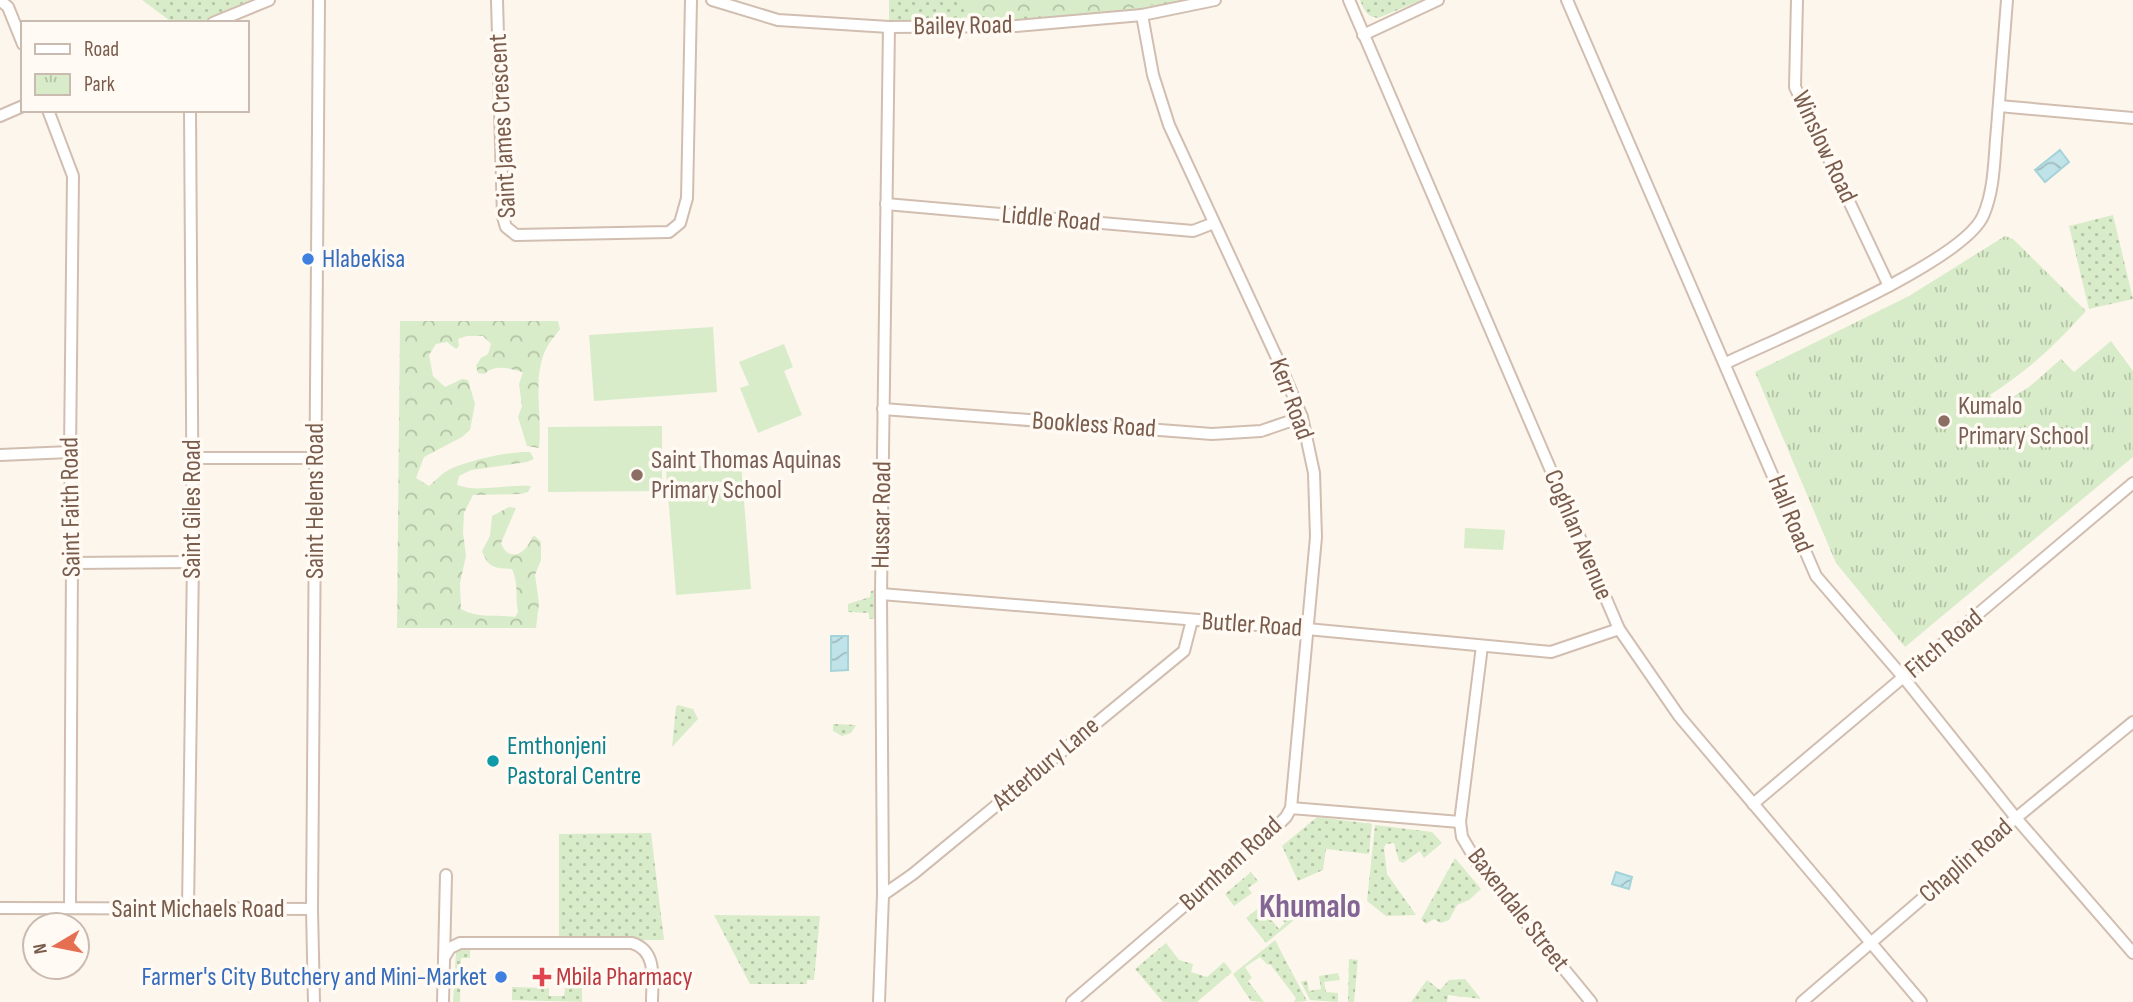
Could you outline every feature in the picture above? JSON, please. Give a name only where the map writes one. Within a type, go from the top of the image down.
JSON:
[{"type":"street","points":[[0,0],[8,7],[21,39]]},
{"type":"street","points":[[218,21],[269,0]]},
{"type":"street","name":"Saint Helens Road","points":[[314,1002],[312,909],[319,0]]},
{"type":"street","name":"Saint James Crescent","points":[[497,0],[503,217],[506,228],[516,235],[663,232],[677,228],[684,216],[687,198],[691,0]]},
{"type":"street","name":"Bailey Road","points":[[712,0],[778,20],[889,27],[1016,26],[1142,16],[1215,0]]},
{"type":"street","name":"Coghlan Avenue","points":[[1349,0],[1619,629],[1679,716],[1921,1002]]},
{"type":"street","points":[[1363,35],[1438,0]]},
{"type":"street","name":"Hall Road","points":[[1567,0],[1816,576],[1904,678],[2016,818],[2133,953]]},
{"type":"street","name":"Winslow Road","points":[[1797,0],[1795,87],[1889,286]]},
{"type":"street","points":[[1726,363],[1889,286],[1973,232],[1981,219],[1992,183],[2007,0]]},
{"type":"street","name":"Kerr Road","points":[[1142,16],[1160,102],[1302,417],[1314,473],[1316,537],[1291,808]]},
{"type":"street","name":"Hussar Road","points":[[879,1002],[883,895],[881,594],[889,27]]},
{"type":"street","points":[[1999,106],[2133,118]]},
{"type":"street","points":[[0,116],[21,107]]},
{"type":"street","name":"Saint Faith Road","points":[[49,112],[73,176],[70,908]]},
{"type":"street","name":"Saint Giles Road","points":[[188,909],[192,562],[190,112]]},
{"type":"street","name":"Liddle Road","points":[[886,204],[1193,231],[1214,223]]},
{"type":"street","name":"Bookless Road","points":[[883,409],[1212,434],[1261,431],[1302,417]]},
{"type":"street","points":[[0,455],[70,452]]},
{"type":"street","points":[[192,458],[315,458]]},
{"type":"street","name":"Fitch Road","points":[[1752,804],[2133,482]]},
{"type":"street","points":[[72,562],[192,562]]},
{"type":"street","name":"Butler Road","points":[[881,594],[1550,652],[1619,629]]},
{"type":"street","name":"Atterbury Lane","points":[[883,895],[914,874],[1184,650],[1192,620]]},
{"type":"street","name":"Baxendale Street","points":[[1482,646],[1460,822],[1462,837],[1469,851],[1591,1002]]},
{"type":"street","name":"Chaplin Road","points":[[1802,1002],[2016,818],[2133,722]]},
{"type":"street","name":"Burnham Road","points":[[1072,1002],[1276,827],[1291,808],[1460,822]]},
{"type":"street","points":[[443,1002],[446,875]]},
{"type":"street","name":"Saint Michaels Road","points":[[0,908],[312,909]]},
{"type":"street","points":[[444,958],[450,948],[460,943],[632,943],[640,946],[650,956],[652,1002]]},
{"type":"green space","points":[[142,0],[251,0],[204,21],[170,21]]},
{"type":"green space","points":[[889,0],[1187,0],[1114,14],[964,22],[889,21]]},
{"type":"green space","points":[[963,0],[1171,0],[1097,13],[1021,17],[972,16]]},
{"type":"green space","points":[[1360,0],[1422,0],[1378,18],[1366,12]]},
{"type":"green space","points":[[2113,215],[2133,299],[2089,309],[2069,226]]},
{"type":"green space","name":"Kumalo Primary School","points":[[2005,236],[2013,239],[2086,311],[2041,356],[1990,395],[1996,407],[2029,387],[2061,359],[2074,372],[2111,341],[2133,371],[2133,457],[1905,647],[1836,563],[1755,372],[1909,296]]},
{"type":"green space","points":[[400,321],[558,321],[560,329],[542,359],[538,384],[539,448],[527,446],[518,417],[522,406],[519,384],[523,372],[498,368],[484,374],[478,373],[476,366],[481,358],[488,354],[491,344],[483,336],[458,339],[459,346],[456,349],[447,342],[436,344],[429,355],[433,376],[445,387],[462,379],[468,380],[475,404],[470,430],[424,457],[416,478],[429,486],[444,473],[475,460],[530,452],[534,459],[527,462],[471,470],[459,476],[457,485],[466,487],[531,486],[528,492],[521,494],[473,495],[464,513],[466,556],[460,583],[461,609],[481,615],[515,617],[518,612],[512,569],[493,566],[482,551],[490,536],[492,516],[509,507],[516,508],[501,543],[504,549],[513,555],[526,548],[532,537],[535,536],[541,542],[541,560],[535,575],[539,603],[536,628],[397,628]]},
{"type":"green space","points":[[713,327],[717,392],[594,401],[589,335]]},
{"type":"green space","points":[[784,344],[793,367],[784,371],[802,415],[758,433],[740,388],[749,385],[739,362]]},
{"type":"green space","points":[[662,426],[662,491],[548,492],[548,427]]},
{"type":"green space","points":[[741,463],[751,589],[676,595],[666,469]]},
{"type":"green space","points":[[1465,528],[1505,530],[1503,550],[1464,548]]},
{"type":"green space","points":[[880,589],[880,618],[869,619],[869,613],[848,612],[848,604],[870,597],[871,591]]},
{"type":"green space","points":[[678,705],[693,709],[698,719],[672,747],[676,707]]},
{"type":"green space","points":[[833,724],[856,725],[851,733],[842,736],[833,731]]},
{"type":"green space","points":[[1317,817],[1372,824],[1369,854],[1326,849],[1323,870],[1298,881],[1282,846]]},
{"type":"green space","points":[[1375,825],[1432,832],[1442,843],[1424,858],[1420,851],[1403,863],[1399,861],[1394,843],[1386,844],[1384,848],[1387,874],[1416,915],[1386,916],[1367,901]]},
{"type":"green space","points":[[651,833],[664,940],[559,940],[559,834]]},
{"type":"green space","points":[[1455,858],[1481,889],[1469,900],[1457,905],[1449,920],[1441,923],[1434,919],[1426,924],[1421,919]]},
{"type":"green space","points":[[1251,872],[1258,881],[1248,888],[1252,893],[1234,906],[1225,894]]},
{"type":"green space","points":[[1261,906],[1279,929],[1285,923],[1280,917],[1288,911],[1294,920],[1266,943],[1246,918]]},
{"type":"green space","points":[[714,915],[820,916],[814,980],[807,980],[807,984],[750,984]]},
{"type":"green space","points":[[1275,940],[1307,1001],[1294,1002],[1296,998],[1270,964],[1260,957],[1245,967],[1252,978],[1248,981],[1264,1002],[1251,1001],[1233,974]]},
{"type":"green space","points":[[1166,943],[1179,960],[1193,964],[1191,972],[1207,977],[1224,962],[1232,972],[1197,1002],[1163,1002],[1135,969]]},
{"type":"green space","points":[[470,948],[470,958],[461,958],[460,1002],[453,1002],[456,952]]},
{"type":"green space","points":[[1349,959],[1358,960],[1354,1002],[1348,1002]]},
{"type":"green space","points":[[1338,973],[1340,980],[1324,982],[1326,992],[1338,993],[1338,1002],[1310,1000],[1301,982],[1307,980],[1309,991],[1321,989],[1319,976]]},
{"type":"green space","points":[[1465,979],[1481,999],[1448,995],[1447,1002],[1411,1002],[1427,980],[1440,990],[1449,980]]},
{"type":"green space","points":[[512,987],[549,988],[549,996],[564,996],[565,988],[582,988],[582,1002],[512,1000]]},
{"type":"water","points":[[2060,150],[2069,162],[2045,182],[2035,170]]},
{"type":"water","points":[[831,636],[848,636],[848,670],[831,671]]},
{"type":"water","points":[[1616,872],[1632,877],[1629,889],[1612,884]]},
{"type":"place","name":"Hlabekisa","points":[[308,259]]},
{"type":"place","name":"Kumalo Primary School","points":[[1944,421]]},
{"type":"place","name":"Saint Thomas Aquinas Primary School","points":[[637,475]]},
{"type":"place","name":"Emthonjeni Pastoral Centre","points":[[493,761]]},
{"type":"place","name":"Farmer's City Butchery and Mini-Market","points":[[501,977]]},
{"type":"place","name":"Mbila Pharmacy","points":[[542,977]]},
{"type":"district","name":"Khumalo","points":[[1310,907]]}]
